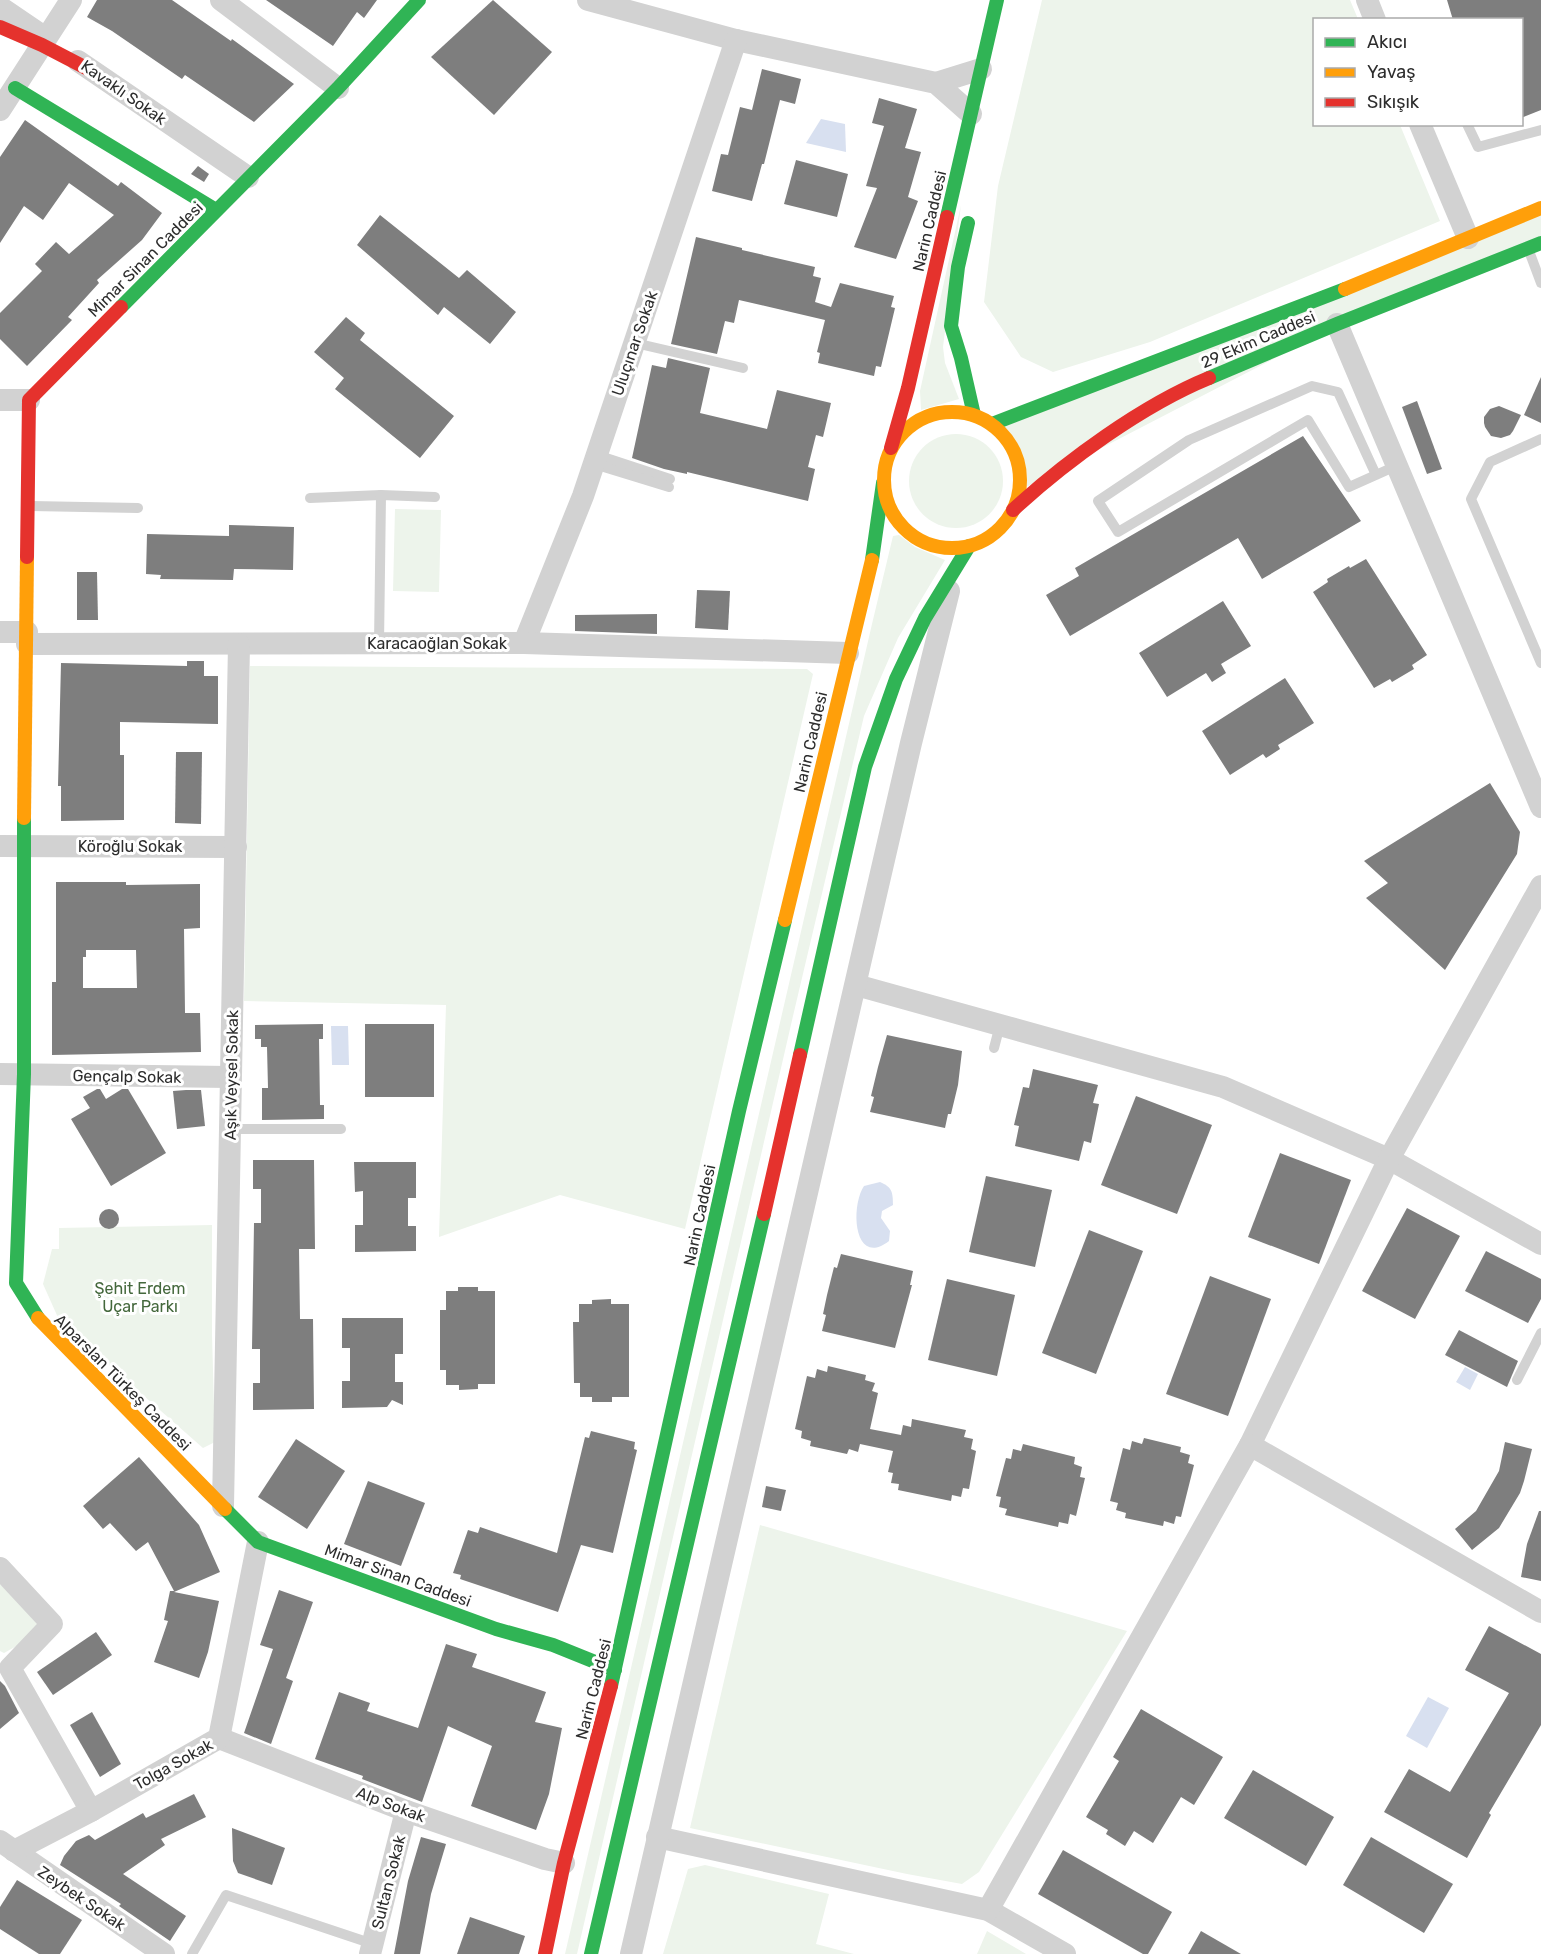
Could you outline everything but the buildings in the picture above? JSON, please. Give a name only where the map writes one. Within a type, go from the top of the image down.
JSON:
[{"type":"main road","name":"Mimar Sinan Caddesi","points":[[29,400],[338,88],[419,0]]},
{"type":"main road","name":"Narin Caddesi","points":[[891,448],[908,388],[997,0]]},
{"type":"main road","points":[[0,27],[42,45]]},
{"type":"main road","points":[[0,38],[42,45]]},
{"type":"main road","points":[[15,87],[216,210]]},
{"type":"main road","name":"29 Ekim Caddesi","points":[[992,424],[1324,297],[1541,208]]},
{"type":"main road","points":[[970,212],[958,267],[951,326],[974,415]]},
{"type":"main road","name":"29 Ekim Caddesi","points":[[1013,510],[1040,485],[1083,453],[1187,387],[1337,324],[1534,246]]},
{"type":"main road","points":[[0,1284],[16,1283],[24,1074],[29,400]]},
{"type":"main road","points":[[945,413],[974,415],[992,424],[1006,438],[1015,454],[1020,473],[1019,492],[1013,510],[1002,526],[987,539],[969,546],[949,548],[929,545],[911,535],[897,521],[887,503],[883,483],[885,465],[891,448],[903,432],[918,421],[945,413]]},
{"type":"main road","name":"Narin Caddesi","points":[[545,1954],[564,1863],[615,1670],[738,1111],[873,554],[883,483]]},
{"type":"main road","points":[[591,1954],[778,1153],[865,767],[896,679],[925,618],[969,546]]},
{"type":"main road","name":"Alparslan Türkeş Caddesi","points":[[16,1283],[41,1323],[191,1475]]},
{"type":"main road","name":"Mimar Sinan Caddesi","points":[[191,1475],[258,1542],[615,1670]]},
{"type":"street","points":[[0,110],[72,0]]},
{"type":"street","points":[[221,0],[338,88]]},
{"type":"street","points":[[588,0],[736,40],[936,83],[981,69]]},
{"type":"street","points":[[1367,0],[1374,18]]},
{"type":"street","name":"Kavaklı Sokak","points":[[0,7],[42,45],[90,70],[248,177]]},
{"type":"street","name":"Uluçınar Sokak","points":[[524,643],[583,496],[736,40]]},
{"type":"street","points":[[936,83],[970,114]]},
{"type":"street","points":[[1421,126],[1468,238]]},
{"type":"street","points":[[1337,324],[1386,471],[1541,807]]},
{"type":"street","points":[[0,400],[29,400]]},
{"type":"street","points":[[631,1954],[911,743],[954,571]]},
{"type":"street","name":"Karacaoğlan Sokak","points":[[0,632],[27,638],[239,644],[524,643],[848,653]]},
{"type":"street","name":"Aşık Veysel Sokak","points":[[223,1506],[231,1129],[229,1077],[239,644]]},
{"type":"street","name":"Köroğlu Sokak","points":[[0,846],[236,847]]},
{"type":"street","points":[[988,1910],[1251,1445],[1389,1159],[1541,886]]},
{"type":"street","points":[[856,985],[1223,1087],[1389,1159],[1541,1244]]},
{"type":"street","name":"Gençalp Sokak","points":[[0,1074],[229,1077]]},
{"type":"street","points":[[1251,1445],[1541,1612]]},
{"type":"street","name":"Tolga Sokak","points":[[7,1846],[91,1811],[219,1738],[258,1542]]},
{"type":"street","points":[[0,1568],[52,1623],[5,1665],[91,1811]]},
{"type":"street","name":"Alp Sokak","points":[[219,1738],[406,1810],[544,1859],[564,1863]]},
{"type":"street","name":"Sultan Sokak","points":[[372,1949],[406,1810]]},
{"type":"street","points":[[657,1837],[988,1910],[1065,1954]]},
{"type":"street","name":"Zeybek Sokak","points":[[7,1846],[164,1954]]},
{"type":"lane","points":[[1468,126],[1478,147],[1541,130]]},
{"type":"lane","points":[[1534,246],[1541,282]]},
{"type":"lane","points":[[634,343],[743,368]]},
{"type":"lane","points":[[1312,386],[1338,392],[1386,471],[1349,487],[1308,420],[1118,532],[1098,501],[1189,440],[1312,386]]},
{"type":"lane","points":[[1541,439],[1490,462],[1471,500],[1541,663]]},
{"type":"lane","points":[[595,460],[669,483]]},
{"type":"lane","points":[[310,498],[381,495],[435,497]]},
{"type":"lane","points":[[379,644],[381,495]]},
{"type":"lane","points":[[28,506],[138,508]]},
{"type":"lane","points":[[994,1048],[1000,1024]]},
{"type":"lane","points":[[231,1129],[341,1130]]},
{"type":"lane","points":[[1517,1380],[1541,1333]]},
{"type":"lane","points":[[192,1954],[226,1895],[372,1949]]},
{"type":"green space","points":[[1042,0],[1350,0],[1358,18],[1313,18],[1313,126],[1400,126],[1440,221],[1150,342],[1053,372],[1021,357],[984,302],[998,186]]},
{"type":"green space","points":[[961,205],[943,347],[945,363],[959,399],[921,410],[920,391]]},
{"type":"green space","points":[[1541,213],[1541,237],[1395,296],[1026,487],[1021,454],[1003,426]]},
{"type":"green space","points":[[956,434],[974,438],[989,448],[999,463],[1003,481],[999,499],[989,514],[974,524],[956,528],[938,524],[923,514],[913,499],[909,481],[913,463],[923,448],[938,438]]},
{"type":"green space","points":[[395,509],[441,510],[439,592],[393,591]]},
{"type":"green space","points":[[899,535],[915,547],[945,560],[898,638],[864,716],[577,1954],[565,1954],[872,624],[893,536]]},
{"type":"green space","points":[[250,666],[807,669],[813,674],[685,1229],[560,1195],[439,1237],[446,1005],[244,1001]]},
{"type":"green space","name":"Şehit Erdem Uçar Parkı","points":[[212,1225],[215,1442],[203,1448],[60,1322],[43,1284],[52,1249],[59,1249],[59,1228]]},
{"type":"green space","points":[[760,1525],[1127,1631],[979,1872],[962,1884],[690,1828]]},
{"type":"green space","points":[[0,1584],[39,1625],[22,1643],[4,1653],[0,1651]]},
{"type":"green space","points":[[705,1865],[829,1894],[816,1944],[854,1954],[663,1954],[688,1869]]},
{"type":"green space","points":[[987,1931],[1026,1954],[977,1954]]},
{"type":"water","points":[[821,119],[845,124],[846,152],[806,143]]},
{"type":"water","points":[[331,1026],[348,1026],[349,1065],[332,1065]]},
{"type":"water","points":[[880,1182],[891,1190],[893,1197],[893,1205],[882,1211],[881,1218],[890,1231],[889,1241],[877,1247],[868,1247],[858,1232],[857,1207],[864,1186]]},
{"type":"water","points":[[1465,1367],[1478,1374],[1470,1390],[1456,1382]]},
{"type":"water","points":[[1428,1697],[1449,1708],[1427,1748],[1406,1736]]},
{"type":"traffic: fast","points":[[121,307],[338,88],[419,0]]},
{"type":"traffic: fast","points":[[947,217],[997,0]]},
{"type":"traffic: fast","points":[[15,88],[216,210]]},
{"type":"traffic: fast","points":[[968,223],[958,267],[951,326],[974,415]]},
{"type":"traffic: fast","points":[[1209,378],[1337,324],[1541,243]]},
{"type":"traffic: fast","points":[[992,424],[1345,289]]},
{"type":"traffic: fast","points":[[872,560],[883,483]]},
{"type":"traffic: fast","points":[[800,1055],[865,767],[896,679],[925,618],[969,546]]},
{"type":"traffic: fast","points":[[24,818],[24,1074],[16,1283],[38,1318]]},
{"type":"traffic: fast","points":[[611,1686],[739,1111],[785,920]]},
{"type":"traffic: fast","points":[[591,1954],[764,1214]]},
{"type":"traffic: fast","points":[[225,1509],[258,1542],[496,1629],[553,1645],[615,1670]]},
{"type":"traffic: slow","points":[[1345,289],[1541,208]]},
{"type":"traffic: slow","points":[[952,412],[978,417],[990,423],[1000,432],[1009,442],[1015,454],[1020,480],[1015,506],[1009,518],[1000,528],[990,537],[978,543],[952,548],[926,543],[914,537],[904,528],[895,518],[889,506],[884,480],[889,454],[895,442],[904,432],[914,423],[926,417],[952,412]]},
{"type":"traffic: slow","points":[[24,818],[27,557]]},
{"type":"traffic: slow","points":[[785,920],[872,560]]},
{"type":"traffic: slow","points":[[38,1318],[225,1509]]},
{"type":"traffic: jam","points":[[0,27],[42,45],[90,70]]},
{"type":"traffic: jam","points":[[891,448],[908,388],[947,217]]},
{"type":"traffic: jam","points":[[27,557],[29,400],[121,307]]},
{"type":"traffic: jam","points":[[1013,510],[1057,472],[1106,436],[1158,403],[1209,378]]},
{"type":"traffic: jam","points":[[764,1214],[800,1055]]},
{"type":"traffic: jam","points":[[545,1954],[564,1863],[611,1686]]}]
